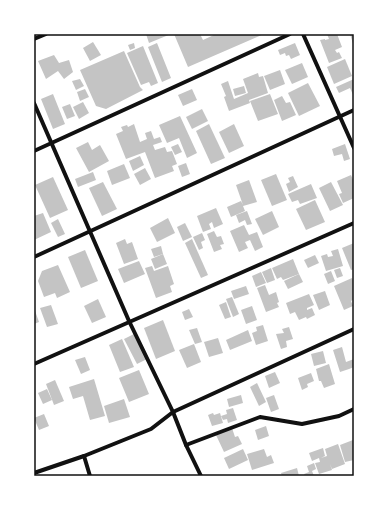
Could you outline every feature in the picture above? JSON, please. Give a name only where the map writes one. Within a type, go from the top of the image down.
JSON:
[{"type":"street","points":[[34,39],[46,34]]},
{"type":"street","points":[[34,151],[290,34]]},
{"type":"street","points":[[303,34],[354,148]]},
{"type":"street","points":[[34,104],[130,321],[201,476]]},
{"type":"street","points":[[34,257],[354,110]]},
{"type":"street","points":[[34,364],[354,223]]},
{"type":"street","points":[[34,473],[84,456],[151,429],[173,412],[354,329]]},
{"type":"street","points":[[186,445],[260,417],[302,424],[339,416],[354,409]]},
{"type":"street","points":[[84,456],[90,476]]},
{"type":"building","points":[[146,34],[171,34],[149,43]]},
{"type":"building","points":[[174,34],[200,34],[203,40],[216,34],[264,34],[188,67]]},
{"type":"building","points":[[327,34],[337,34],[342,47],[335,50],[337,53],[339,52],[342,58],[329,63],[320,40],[329,39]]},
{"type":"building","points":[[350,34],[354,34],[354,47]]},
{"type":"building","points":[[93,42],[101,55],[90,61],[83,48]]},
{"type":"building","points":[[134,43],[135,48],[130,50],[128,45]]},
{"type":"building","points":[[157,43],[171,78],[162,82],[148,47]]},
{"type":"building","points":[[295,43],[300,55],[291,59],[289,55],[286,56],[285,53],[280,55],[278,50]]},
{"type":"building","points":[[143,46],[158,83],[151,86],[149,82],[141,85],[127,53]]},
{"type":"building","points":[[124,51],[140,87],[143,90],[106,109],[96,106],[80,70]]},
{"type":"building","points":[[54,55],[59,63],[69,60],[73,72],[64,79],[58,71],[46,79],[38,61]]},
{"type":"building","points":[[345,59],[352,76],[334,84],[327,67]]},
{"type":"building","points":[[302,63],[308,77],[292,84],[285,70]]},
{"type":"building","points":[[280,70],[285,84],[270,90],[264,76]]},
{"type":"building","points":[[258,73],[259,77],[263,76],[268,93],[249,100],[250,103],[229,111],[224,97],[226,96],[221,84],[228,81],[234,99],[248,93],[243,79]]},
{"type":"building","points":[[80,79],[84,86],[76,90],[72,81]]},
{"type":"building","points":[[354,79],[354,97],[350,88],[339,93],[336,87]]},
{"type":"building","points":[[308,83],[320,106],[299,116],[288,93]]},
{"type":"building","points":[[244,86],[246,93],[235,96],[233,89]]},
{"type":"building","points":[[85,89],[89,97],[80,101],[77,92]]},
{"type":"building","points":[[192,89],[197,100],[183,106],[178,95]]},
{"type":"building","points":[[53,94],[65,124],[53,129],[41,99]]},
{"type":"building","points":[[270,94],[278,114],[258,121],[250,101]]},
{"type":"building","points":[[282,96],[286,103],[290,102],[296,115],[282,121],[274,100]]},
{"type":"building","points":[[83,102],[89,113],[79,119],[73,107]]},
{"type":"building","points":[[70,104],[75,116],[67,119],[62,107]]},
{"type":"building","points":[[202,109],[208,121],[192,129],[186,117]]},
{"type":"building","points":[[180,116],[197,153],[187,158],[179,138],[167,143],[159,125]]},
{"type":"building","points":[[134,124],[140,142],[147,139],[145,133],[151,131],[154,139],[160,137],[162,142],[153,145],[155,150],[165,147],[167,152],[172,151],[177,164],[172,166],[174,171],[155,178],[145,152],[126,159],[116,134],[123,131],[121,127],[127,125],[128,127]]},
{"type":"building","points":[[209,124],[225,158],[211,164],[196,131]]},
{"type":"building","points":[[234,124],[244,146],[229,153],[219,132]]},
{"type":"building","points":[[88,142],[92,150],[100,145],[109,161],[89,172],[76,148]]},
{"type":"building","points":[[178,144],[182,152],[175,155],[171,147]]},
{"type":"building","points":[[345,144],[350,159],[344,161],[342,154],[334,156],[332,149]]},
{"type":"building","points":[[140,156],[144,165],[133,171],[129,161]]},
{"type":"building","points":[[186,163],[190,174],[182,177],[178,166]]},
{"type":"building","points":[[124,164],[130,178],[112,185],[107,171]]},
{"type":"building","points":[[145,168],[151,179],[140,185],[134,174]]},
{"type":"building","points":[[93,172],[96,180],[78,187],[75,179]]},
{"type":"building","points":[[276,174],[287,200],[272,206],[261,180]]},
{"type":"building","points":[[351,175],[354,182],[354,198],[343,203],[339,194],[342,193],[337,181]]},
{"type":"building","points":[[293,176],[298,187],[289,192],[286,184],[290,182],[288,178]]},
{"type":"building","points":[[53,177],[68,210],[50,218],[35,185]]},
{"type":"building","points":[[249,180],[257,202],[243,206],[245,211],[231,217],[227,207],[241,201],[243,205],[236,185]]},
{"type":"building","points":[[103,182],[117,209],[102,216],[89,188]]},
{"type":"building","points":[[331,182],[343,205],[330,211],[319,188]]},
{"type":"building","points":[[311,184],[317,198],[300,204],[298,200],[292,202],[288,194]]},
{"type":"building","points":[[315,200],[325,222],[306,230],[296,209]]},
{"type":"building","points":[[216,208],[223,224],[214,228],[212,222],[209,224],[211,229],[203,232],[197,216]]},
{"type":"building","points":[[247,211],[252,224],[247,225],[245,220],[239,223],[236,215]]},
{"type":"building","points":[[272,211],[279,227],[263,235],[255,219]]},
{"type":"building","points":[[43,213],[51,232],[34,240],[34,216]]},
{"type":"building","points":[[168,218],[175,233],[157,242],[150,228]]},
{"type":"building","points":[[58,219],[65,234],[58,237],[51,223]]},
{"type":"building","points":[[185,223],[192,237],[183,241],[177,227]]},
{"type":"building","points":[[244,225],[249,235],[257,232],[263,247],[255,251],[250,240],[245,242],[248,248],[239,252],[230,231]]},
{"type":"building","points":[[214,231],[217,237],[221,236],[224,244],[220,245],[222,249],[214,252],[207,234]]},
{"type":"building","points":[[202,233],[205,240],[201,242],[203,248],[199,250],[193,237]]},
{"type":"building","points":[[125,239],[127,244],[132,242],[138,259],[124,264],[116,243]]},
{"type":"building","points":[[192,239],[208,275],[201,278],[185,243]]},
{"type":"building","points":[[354,243],[354,269],[351,270],[342,248]]},
{"type":"building","points":[[161,246],[163,254],[154,257],[151,249]]},
{"type":"building","points":[[338,249],[343,266],[326,271],[321,256],[327,254],[328,257],[333,256],[331,251]]},
{"type":"building","points":[[85,250],[98,281],[81,288],[68,257]]},
{"type":"building","points":[[163,254],[167,264],[155,269],[151,259]]},
{"type":"building","points":[[315,255],[319,263],[308,268],[304,260]]},
{"type":"building","points":[[293,259],[299,274],[283,280],[281,277],[277,279],[272,268]]},
{"type":"building","points":[[139,261],[145,274],[124,283],[118,269]]},
{"type":"building","points":[[58,265],[70,292],[57,298],[55,293],[44,297],[38,281],[42,271]]},
{"type":"building","points":[[152,266],[154,271],[168,266],[174,284],[170,286],[172,292],[156,298],[145,268]]},
{"type":"building","points":[[271,268],[275,280],[267,283],[262,272]]},
{"type":"building","points":[[340,268],[343,276],[337,278],[334,270]]},
{"type":"building","points":[[331,271],[335,281],[328,284],[324,274]]},
{"type":"building","points":[[261,272],[266,283],[256,287],[252,276]]},
{"type":"building","points":[[299,274],[303,282],[288,289],[284,281]]},
{"type":"building","points":[[352,278],[354,282],[354,299],[351,301],[353,306],[344,310],[334,286]]},
{"type":"building","points":[[265,285],[269,295],[276,292],[279,302],[277,303],[279,307],[266,312],[257,288]]},
{"type":"building","points":[[246,286],[249,294],[234,299],[231,291]]},
{"type":"building","points":[[325,291],[330,305],[319,310],[313,295]]},
{"type":"building","points":[[309,294],[314,305],[307,308],[307,310],[312,308],[315,315],[307,319],[306,317],[299,320],[295,312],[290,314],[286,303]]},
{"type":"building","points":[[232,297],[239,314],[233,317],[226,299]]},
{"type":"building","points":[[98,299],[106,317],[92,323],[84,306]]},
{"type":"building","points":[[226,302],[231,317],[225,319],[219,305]]},
{"type":"building","points":[[51,305],[58,324],[47,327],[40,308]]},
{"type":"building","points":[[252,306],[257,320],[246,324],[241,310]]},
{"type":"building","points":[[34,308],[39,322],[34,324]]},
{"type":"building","points":[[189,309],[193,317],[185,320],[182,312]]},
{"type":"building","points":[[163,320],[175,351],[156,359],[144,328]]},
{"type":"building","points":[[263,325],[268,341],[256,345],[252,333],[257,331],[256,327]]},
{"type":"building","points":[[289,327],[293,339],[286,341],[287,347],[281,349],[276,334],[284,333],[282,329]]},
{"type":"building","points":[[197,328],[202,342],[195,344],[189,330]]},
{"type":"building","points":[[248,330],[252,341],[230,350],[226,340]]},
{"type":"building","points":[[134,334],[147,359],[137,364],[124,339]]},
{"type":"building","points":[[218,338],[223,353],[209,357],[204,342]]},
{"type":"building","points":[[122,339],[134,367],[120,372],[109,345]]},
{"type":"building","points":[[194,344],[201,362],[187,368],[179,350]]},
{"type":"building","points":[[342,347],[346,362],[354,359],[354,367],[340,372],[333,350]]},
{"type":"building","points":[[323,351],[326,363],[314,366],[311,354]]},
{"type":"building","points":[[85,357],[90,370],[81,374],[75,360]]},
{"type":"building","points":[[329,364],[335,384],[324,388],[321,381],[319,381],[316,369]]},
{"type":"building","points":[[139,370],[149,394],[129,402],[119,378]]},
{"type":"building","points":[[275,372],[280,383],[269,388],[265,376]]},
{"type":"building","points":[[311,373],[314,381],[307,384],[308,387],[302,390],[298,378]]},
{"type":"building","points":[[94,379],[105,416],[90,420],[83,396],[73,399],[69,387]]},
{"type":"building","points":[[55,380],[64,401],[54,405],[46,384]]},
{"type":"building","points":[[257,383],[266,402],[259,406],[250,387]]},
{"type":"building","points":[[47,389],[52,400],[43,404],[38,393]]},
{"type":"building","points":[[241,395],[243,403],[229,407],[227,399]]},
{"type":"building","points":[[274,395],[279,409],[271,412],[266,398]]},
{"type":"building","points":[[124,399],[130,417],[109,423],[104,406]]},
{"type":"building","points":[[233,408],[237,420],[228,423],[227,419],[223,420],[221,416],[227,414],[226,410]]},
{"type":"building","points":[[213,413],[214,415],[220,413],[223,423],[212,426],[208,415]]},
{"type":"building","points":[[44,414],[49,426],[39,430],[34,418]]},
{"type":"building","points":[[266,426],[269,436],[258,440],[255,430]]},
{"type":"building","points":[[232,428],[235,437],[238,436],[242,444],[224,452],[216,435]]},
{"type":"building","points":[[353,440],[354,460],[345,462],[340,445]]},
{"type":"building","points":[[338,444],[345,464],[332,469],[330,464],[332,470],[319,474],[315,463],[320,462],[319,458],[312,461],[309,453],[323,448],[325,456],[321,458],[327,456],[325,449]]},
{"type":"building","points":[[243,449],[248,460],[229,469],[224,458]]},
{"type":"building","points":[[264,449],[267,457],[271,455],[274,463],[252,470],[247,454]]},
{"type":"building","points":[[314,463],[316,469],[312,471],[314,476],[305,476],[304,474],[309,472],[307,466]]},
{"type":"building","points":[[297,468],[299,476],[282,476],[281,473]]}]
